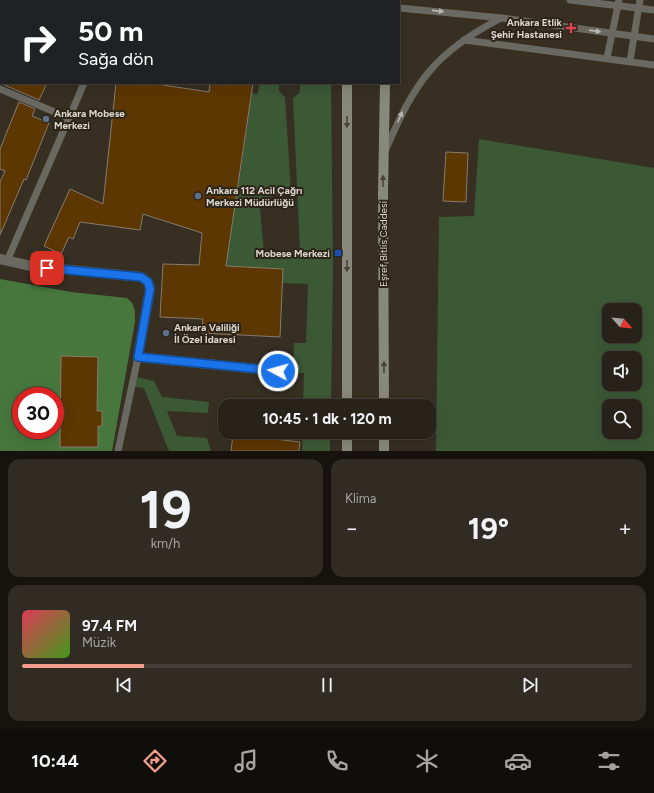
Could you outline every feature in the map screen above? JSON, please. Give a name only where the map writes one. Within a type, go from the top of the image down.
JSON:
[{"type":"main road","points":[[347,84],[347,399]]},
{"type":"main road","name":"Eşref Bitlis Caddesi","points":[[384,399],[385,84]]},
{"type":"main road","points":[[347,439],[347,451]]},
{"type":"main road","points":[[384,439],[384,451]]},
{"type":"street","points":[[3,260],[31,266],[141,277],[148,282],[150,289],[138,357],[278,371]]},
{"type":"lane","points":[[570,0],[619,3],[654,10]]},
{"type":"lane","points":[[630,61],[640,0]]},
{"type":"lane","points":[[607,58],[619,3]]},
{"type":"lane","points":[[400,8],[502,18],[654,39]]},
{"type":"lane","points":[[384,153],[404,108],[416,88],[440,60],[464,40],[502,18]]},
{"type":"lane","points":[[464,40],[654,65]]},
{"type":"lane","points":[[3,260],[84,84]]},
{"type":"lane","points":[[0,89],[69,118]]},
{"type":"lane","points":[[118,451],[138,357]]},
{"type":"green space","points":[[260,84],[279,84],[279,91],[285,97],[291,192],[259,199],[264,253],[300,251],[293,98],[299,93],[301,84],[331,84],[333,270],[331,399],[303,399],[304,373],[293,373],[294,343],[306,343],[308,284],[283,283],[283,269],[226,266],[252,93],[257,95]]},
{"type":"green space","points":[[479,139],[654,168],[654,451],[436,451],[439,217],[474,216]]},
{"type":"green space","points":[[0,279],[71,292],[127,298],[132,303],[135,312],[135,322],[112,451],[0,451]]},
{"type":"green space","points":[[136,377],[154,381],[162,397],[209,402],[208,413],[167,411],[177,436],[207,438],[211,451],[169,451],[144,388],[134,387]]},
{"type":"green space","points":[[303,439],[330,439],[330,451],[302,451]]},
{"type":"building","points":[[2,84],[47,84],[39,100]]},
{"type":"building","points":[[116,84],[164,84],[209,92],[210,84],[253,84],[226,266],[283,269],[280,337],[202,333],[203,319],[160,317],[163,264],[199,265],[202,233],[143,214],[140,230],[80,222],[73,239],[69,237],[61,254],[44,246],[70,189],[103,204]]},
{"type":"building","points":[[19,102],[35,109],[32,116],[49,123],[26,180],[24,179],[0,235],[0,182],[5,171],[0,169],[0,149]]},
{"type":"building","points":[[446,152],[468,153],[466,202],[443,201]]},
{"type":"building","points":[[61,356],[98,357],[97,411],[102,411],[102,426],[98,426],[98,447],[60,447],[60,439],[64,439],[64,387],[61,387]]},
{"type":"building","points":[[232,439],[275,439],[300,442],[299,451],[231,451]]},
{"type":"place","name":"Ankara Etlik Şehir Hastanesi","points":[[571,28]]},
{"type":"place","name":"Ankara Mobese Merkezi","points":[[46,119]]},
{"type":"place","name":"Ankara 112 Acil Çağrı Merkezi Müdürlüğü","points":[[198,196]]},
{"type":"place","name":"Mobese Merkezi","points":[[338,253]]},
{"type":"place","name":"Ankara Valiliği İl Özel İdaresi","points":[[166,333]]},
{"type":"route","points":[[47,268],[141,277],[148,282],[150,289],[138,357],[278,371]]}]
